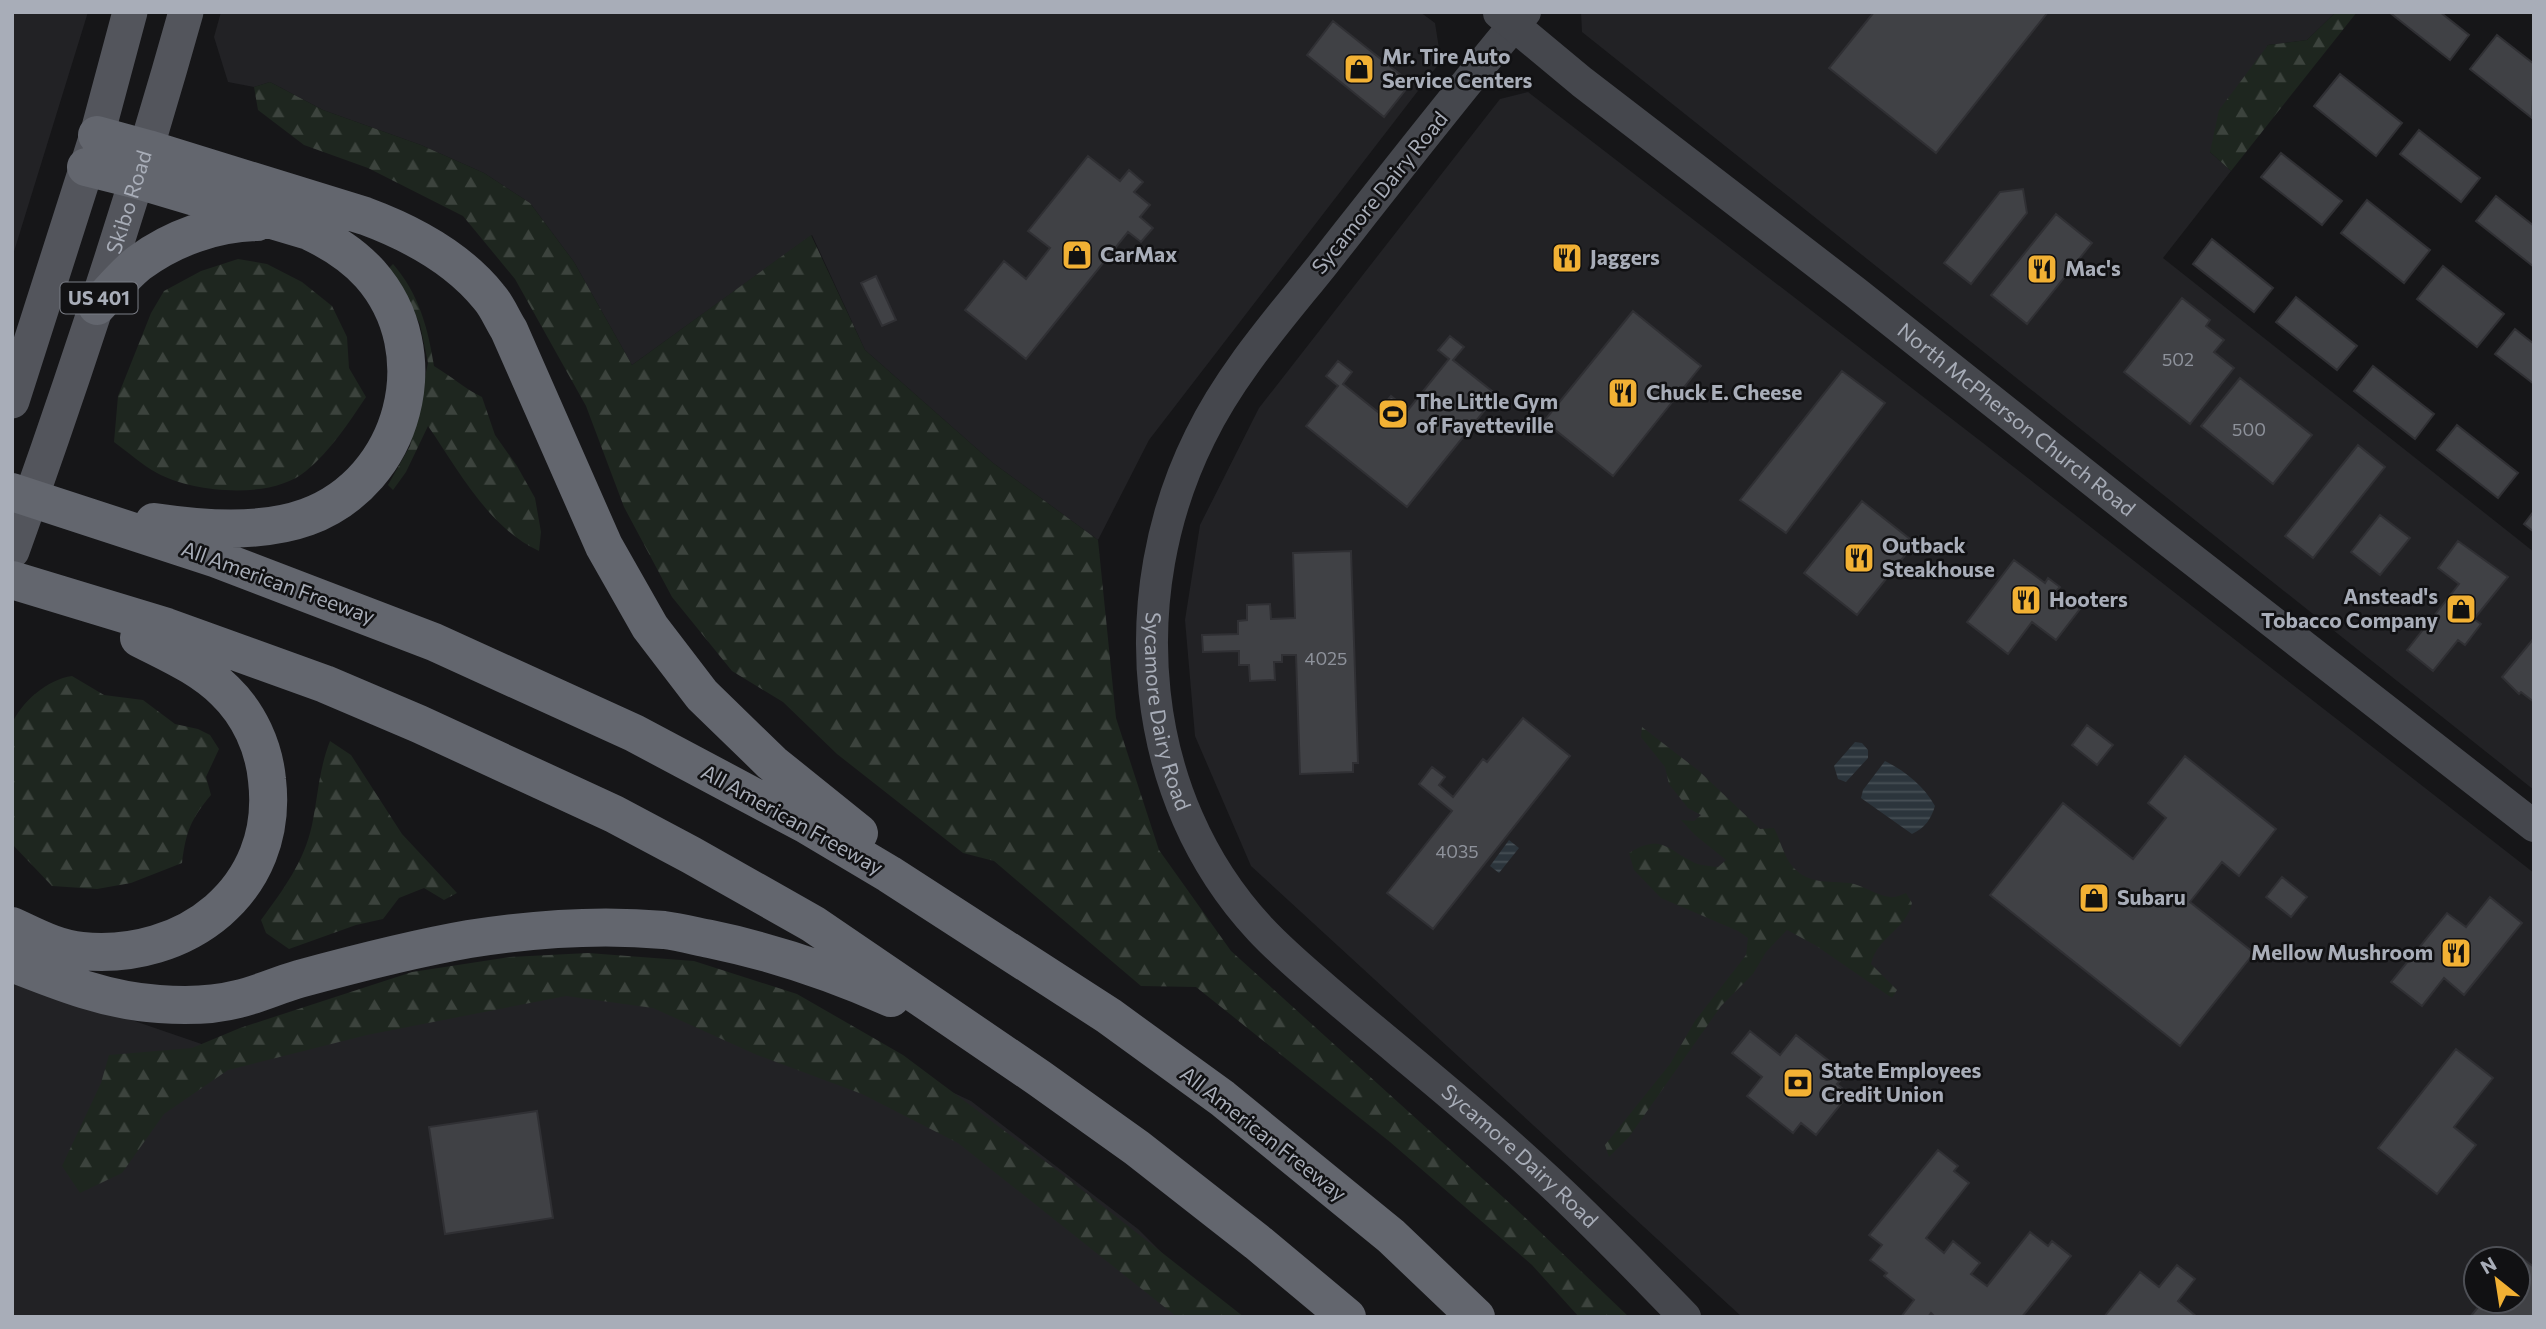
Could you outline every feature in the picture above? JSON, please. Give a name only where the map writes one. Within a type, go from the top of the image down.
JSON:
[{"type":"highway","points":[[91,151],[333,205],[393,226],[442,254],[468,275],[490,298],[509,330],[604,546],[650,627],[702,695],[783,772],[1048,976]]},
{"type":"highway","points":[[65,509],[181,526],[280,524],[307,517],[333,504],[369,474],[386,451],[403,407],[407,379],[405,351],[398,323],[387,298],[370,274],[350,254],[309,231],[282,223],[143,164]]},
{"type":"highway","points":[[97,306],[137,265],[164,247],[207,229],[234,223],[282,223]]},
{"type":"highway","name":"All American Freeway","points":[[12,492],[218,559],[434,642],[634,733],[805,824],[889,874],[1109,1016],[1222,1098],[1391,1236],[1476,1317]]},
{"type":"highway","points":[[12,926],[53,945],[82,951],[142,948],[187,934],[211,918],[243,883],[260,850],[267,822],[269,794],[257,739],[244,714],[226,692],[188,663],[25,583]]},
{"type":"highway","points":[[25,583],[167,627],[325,684],[419,724],[614,814],[813,924],[1148,1156],[1347,1317]]},
{"type":"highway","points":[[12,963],[80,989],[119,999],[160,1004],[203,1002],[237,999],[382,958],[468,940],[534,931],[609,927],[665,930],[788,958],[849,980],[892,999],[1039,1078]]},
{"type":"main road","name":"US 401","points":[[12,400],[91,151],[130,12]]},
{"type":"main road","name":"Skibo Road","points":[[12,551],[61,416],[143,164],[186,12]]},
{"type":"street","name":"North McPherson Church Road","points":[[1512,16],[1582,82],[2534,826]]},
{"type":"street","name":"Sycamore Dairy Road","points":[[1512,16],[1244,365],[1200,435],[1172,501],[1157,567],[1151,635],[1156,705],[1171,775],[1183,806],[1198,839],[1235,901],[1289,958],[1540,1172],[1685,1317]]},
{"type":"shaded area","points":[[12,12],[88,12],[12,258]]},
{"type":"shaded area","points":[[221,12],[1420,12],[1435,23],[1441,61],[1149,440],[1098,540],[993,463],[865,350],[812,235],[632,365],[574,262],[530,203],[484,173],[421,145],[323,110],[270,82],[254,87],[228,82],[214,37]]},
{"type":"shaded area","points":[[1581,12],[2336,12],[2307,40],[2268,45],[2210,152],[2231,171],[2163,258],[2534,552],[2534,790],[1582,32]]},
{"type":"shaded area","points":[[1528,92],[2534,873],[2534,1317],[1742,1317],[1251,866],[1195,736],[1185,620],[1200,525],[1259,408],[1500,99]]},
{"type":"shaded area","points":[[1855,742],[1862,743],[1868,750],[1868,758],[1846,782],[1838,779],[1834,766]]},
{"type":"shaded area","points":[[1885,761],[1913,780],[1935,806],[1927,823],[1912,834],[1861,798],[1863,790]]},
{"type":"shaded area","points":[[1509,840],[1519,848],[1499,873],[1490,866]]},
{"type":"shaded area","points":[[532,972],[820,1030],[971,1101],[1138,1229],[1226,1317],[12,1317],[12,979],[222,1051]]},
{"type":"green space","points":[[2336,12],[2357,12],[2231,171],[2210,152],[2219,110],[2268,45],[2307,40]]},
{"type":"green space","points":[[270,82],[323,110],[421,145],[484,173],[530,203],[574,262],[632,365],[811,235],[865,350],[993,463],[1098,540],[1116,718],[1159,850],[1231,951],[1515,1208],[1629,1317],[1579,1317],[1532,1265],[1390,1142],[1196,987],[1141,986],[994,861],[963,853],[837,754],[783,702],[732,671],[672,597],[624,507],[586,406],[515,279],[463,216],[368,168],[304,145],[258,110],[254,87]]},
{"type":"green space","points":[[238,259],[267,264],[302,282],[332,306],[347,337],[349,368],[366,397],[346,427],[315,463],[291,480],[254,490],[211,489],[173,480],[151,470],[114,442],[118,396],[151,313],[164,291],[201,271]]},
{"type":"green space","points":[[393,264],[416,299],[429,338],[434,366],[482,397],[495,435],[535,498],[541,532],[539,551],[504,528],[490,513],[463,479],[428,426],[406,472],[393,490],[388,485],[410,446],[428,363],[420,324],[389,268]]},
{"type":"green space","points":[[72,676],[104,695],[143,700],[175,724],[198,729],[210,735],[219,749],[206,777],[211,795],[190,826],[182,863],[131,883],[97,889],[52,886],[12,844],[12,724],[36,693],[54,682]]},
{"type":"green space","points":[[1642,727],[1699,771],[1760,829],[1774,828],[1789,862],[1803,875],[1815,880],[1854,884],[1890,897],[1906,893],[1912,903],[1904,920],[1879,947],[1871,964],[1897,990],[1892,998],[1815,945],[1787,930],[1766,952],[1753,974],[1721,1006],[1629,1137],[1609,1157],[1605,1145],[1670,1064],[1695,1021],[1746,955],[1748,938],[1738,931],[1661,898],[1634,870],[1629,853],[1649,844],[1664,846],[1701,865],[1718,867],[1726,860],[1681,820],[1694,821],[1701,815],[1688,808],[1669,784],[1665,767],[1641,737]]},
{"type":"green space","points":[[330,741],[351,755],[402,834],[457,893],[444,900],[424,888],[399,898],[383,919],[356,925],[289,949],[266,933],[261,920],[285,887],[304,851]]},
{"type":"green space","points":[[588,953],[694,961],[797,994],[903,1055],[1058,1171],[1244,1317],[1177,1317],[958,1143],[862,1094],[757,1055],[653,1008],[566,996],[367,1035],[228,1070],[164,1114],[122,1173],[80,1193],[62,1166],[101,1083],[109,1055],[192,1048],[240,1028],[412,972],[510,957]]},
{"type":"building","points":[[1874,12],[2048,12],[1936,153],[1829,68]]},
{"type":"building","points":[[2389,12],[2440,12],[2469,35],[2450,60]]},
{"type":"building","name":"Mr. Tire Auto Service Centers","points":[[1333,21],[1411,83],[1384,117],[1307,55]]},
{"type":"building","points":[[2497,35],[2534,64],[2532,118],[2470,69]]},
{"type":"building","points":[[2340,74],[2402,123],[2376,156],[2314,106]]},
{"type":"building","points":[[2419,130],[2480,178],[2461,202],[2400,154]]},
{"type":"building","points":[[2281,153],[2342,201],[2322,225],[2261,177]]},
{"type":"building","name":"CarMax","points":[[1088,156],[1120,181],[1129,170],[1143,182],[1134,192],[1150,205],[1140,217],[1153,228],[1141,242],[1128,232],[1026,359],[965,310],[1004,261],[1026,279],[1050,248],[1028,231]]},
{"type":"building","points":[[2023,189],[2027,213],[1971,284],[1944,263],[2000,192]]},
{"type":"building","points":[[2496,196],[2534,226],[2534,267],[2476,221]]},
{"type":"building","points":[[2367,200],[2430,250],[2404,283],[2341,233]]},
{"type":"building","points":[[2056,214],[2092,243],[2027,324],[1991,295]]},
{"type":"building","points":[[2212,239],[2273,288],[2254,312],[2193,264]]},
{"type":"building","points":[[2443,266],[2504,314],[2477,347],[2417,299]]},
{"type":"building","points":[[876,276],[896,320],[882,326],[861,283]]},
{"type":"building","points":[[2296,297],[2357,346],[2337,370],[2276,322]]},
{"type":"building","points":[[2182,298],[2210,320],[2206,326],[2224,340],[2214,352],[2234,368],[2190,424],[2124,372]]},
{"type":"building","name":"Chuck E. Cheese","points":[[1633,311],[1701,366],[1613,476],[1544,421]]},
{"type":"building","points":[[2515,329],[2534,344],[2534,384],[2495,354]]},
{"type":"building","points":[[1450,336],[1464,347],[1453,360],[1497,395],[1407,507],[1306,426],[1338,386],[1326,376],[1338,361],[1352,372],[1343,384],[1378,412],[1391,396],[1408,410],[1449,359],[1438,350]]},
{"type":"building","points":[[2373,366],[2434,414],[2415,439],[2354,391]]},
{"type":"building","points":[[1842,371],[1885,403],[1786,533],[1740,500]]},
{"type":"building","points":[[2240,378],[2312,435],[2273,484],[2201,426]]},
{"type":"building","points":[[2457,425],[2518,473],[2498,498],[2437,450]]},
{"type":"building","points":[[2358,445],[2385,467],[2313,558],[2285,536]]},
{"type":"building","name":"Outback Steakhouse","points":[[1862,501],[1915,543],[1857,615],[1804,573]]},
{"type":"building","points":[[2534,511],[2534,532],[2524,524]]},
{"type":"building","points":[[2380,515],[2410,538],[2380,575],[2351,552]]},
{"type":"building","name":"Anstead's Tobacco Company","points":[[2458,541],[2508,577],[2474,619],[2481,624],[2465,645],[2458,640],[2433,671],[2407,650],[2459,584],[2438,568]]},
{"type":"building","points":[[1351,551],[1358,763],[1353,763],[1353,772],[1300,774],[1296,655],[1282,655],[1282,662],[1274,662],[1275,680],[1250,681],[1249,665],[1239,665],[1239,651],[1203,652],[1202,635],[1238,634],[1238,621],[1247,620],[1247,605],[1270,604],[1271,619],[1295,618],[1293,553]]},
{"type":"building","name":"Hooters","points":[[2014,560],[2045,583],[2048,578],[2060,587],[2056,591],[2080,609],[2056,640],[2032,622],[2008,654],[1967,622]]},
{"type":"building","points":[[2534,638],[2534,702],[2521,692],[2519,694],[2502,677]]},
{"type":"building","points":[[1523,718],[1570,756],[1433,929],[1387,893],[1452,811],[1419,784],[1432,767],[1445,777],[1439,785],[1453,797],[1483,759],[1487,762]]},
{"type":"building","points":[[2087,725],[2113,745],[2097,765],[2072,745]]},
{"type":"building","name":"Subaru","points":[[2185,756],[2276,829],[2239,876],[2222,862],[2190,902],[2254,953],[2180,1046],[1990,895],[2063,803],[2133,859],[2166,818],[2148,803]]},
{"type":"building","points":[[2282,877],[2307,897],[2291,917],[2266,897]]},
{"type":"building","name":"Mellow Mushroom","points":[[2490,897],[2522,923],[2464,995],[2444,978],[2422,1006],[2391,982],[2447,913],[2466,927]]},
{"type":"building","name":"State Employees Credit Union","points":[[1750,1031],[1780,1055],[1796,1035],[1833,1064],[1827,1071],[1840,1081],[1837,1084],[1849,1094],[1816,1135],[1801,1123],[1793,1133],[1747,1096],[1762,1077],[1732,1053]]},
{"type":"building","points":[[2456,1049],[2493,1078],[2454,1127],[2476,1145],[2437,1194],[2378,1148]]},
{"type":"building","points":[[537,1111],[553,1218],[445,1234],[429,1127]]},
{"type":"building","points":[[1938,1150],[1958,1166],[1954,1171],[1969,1183],[1926,1238],[1944,1253],[1953,1241],[1980,1263],[1971,1274],[1987,1286],[2030,1232],[2048,1246],[2052,1241],[2071,1256],[2022,1317],[1935,1317],[1931,1313],[1928,1317],[1901,1317],[1914,1300],[1884,1276],[1887,1273],[1870,1260],[1882,1245],[1869,1235]]},
{"type":"building","points":[[2177,1265],[2195,1279],[2178,1301],[2197,1317],[2104,1317],[2140,1272],[2159,1287]]},
{"type":"building","points":[[2532,1266],[2534,1267],[2534,1317],[2470,1317],[2532,1315]]},
{"type":"place","name":"Mr. Tire Auto Service Centers","points":[[1359,69]]},
{"type":"place","name":"CarMax","points":[[1077,255]]},
{"type":"place","name":"Jaggers","points":[[1567,258]]},
{"type":"place","name":"Mac's","points":[[2042,269]]},
{"type":"place","name":"Chuck E. Cheese","points":[[1623,393]]},
{"type":"place","name":"The Little Gym of Fayetteville","points":[[1393,414]]},
{"type":"place","name":"Outback Steakhouse","points":[[1859,558]]},
{"type":"place","name":"Hooters","points":[[2026,600]]},
{"type":"place","name":"Anstead's Tobacco Company","points":[[2461,609]]},
{"type":"place","name":"Subaru","points":[[2094,898]]},
{"type":"place","name":"Mellow Mushroom","points":[[2456,953]]},
{"type":"place","name":"State Employees Credit Union","points":[[1798,1083]]}]
